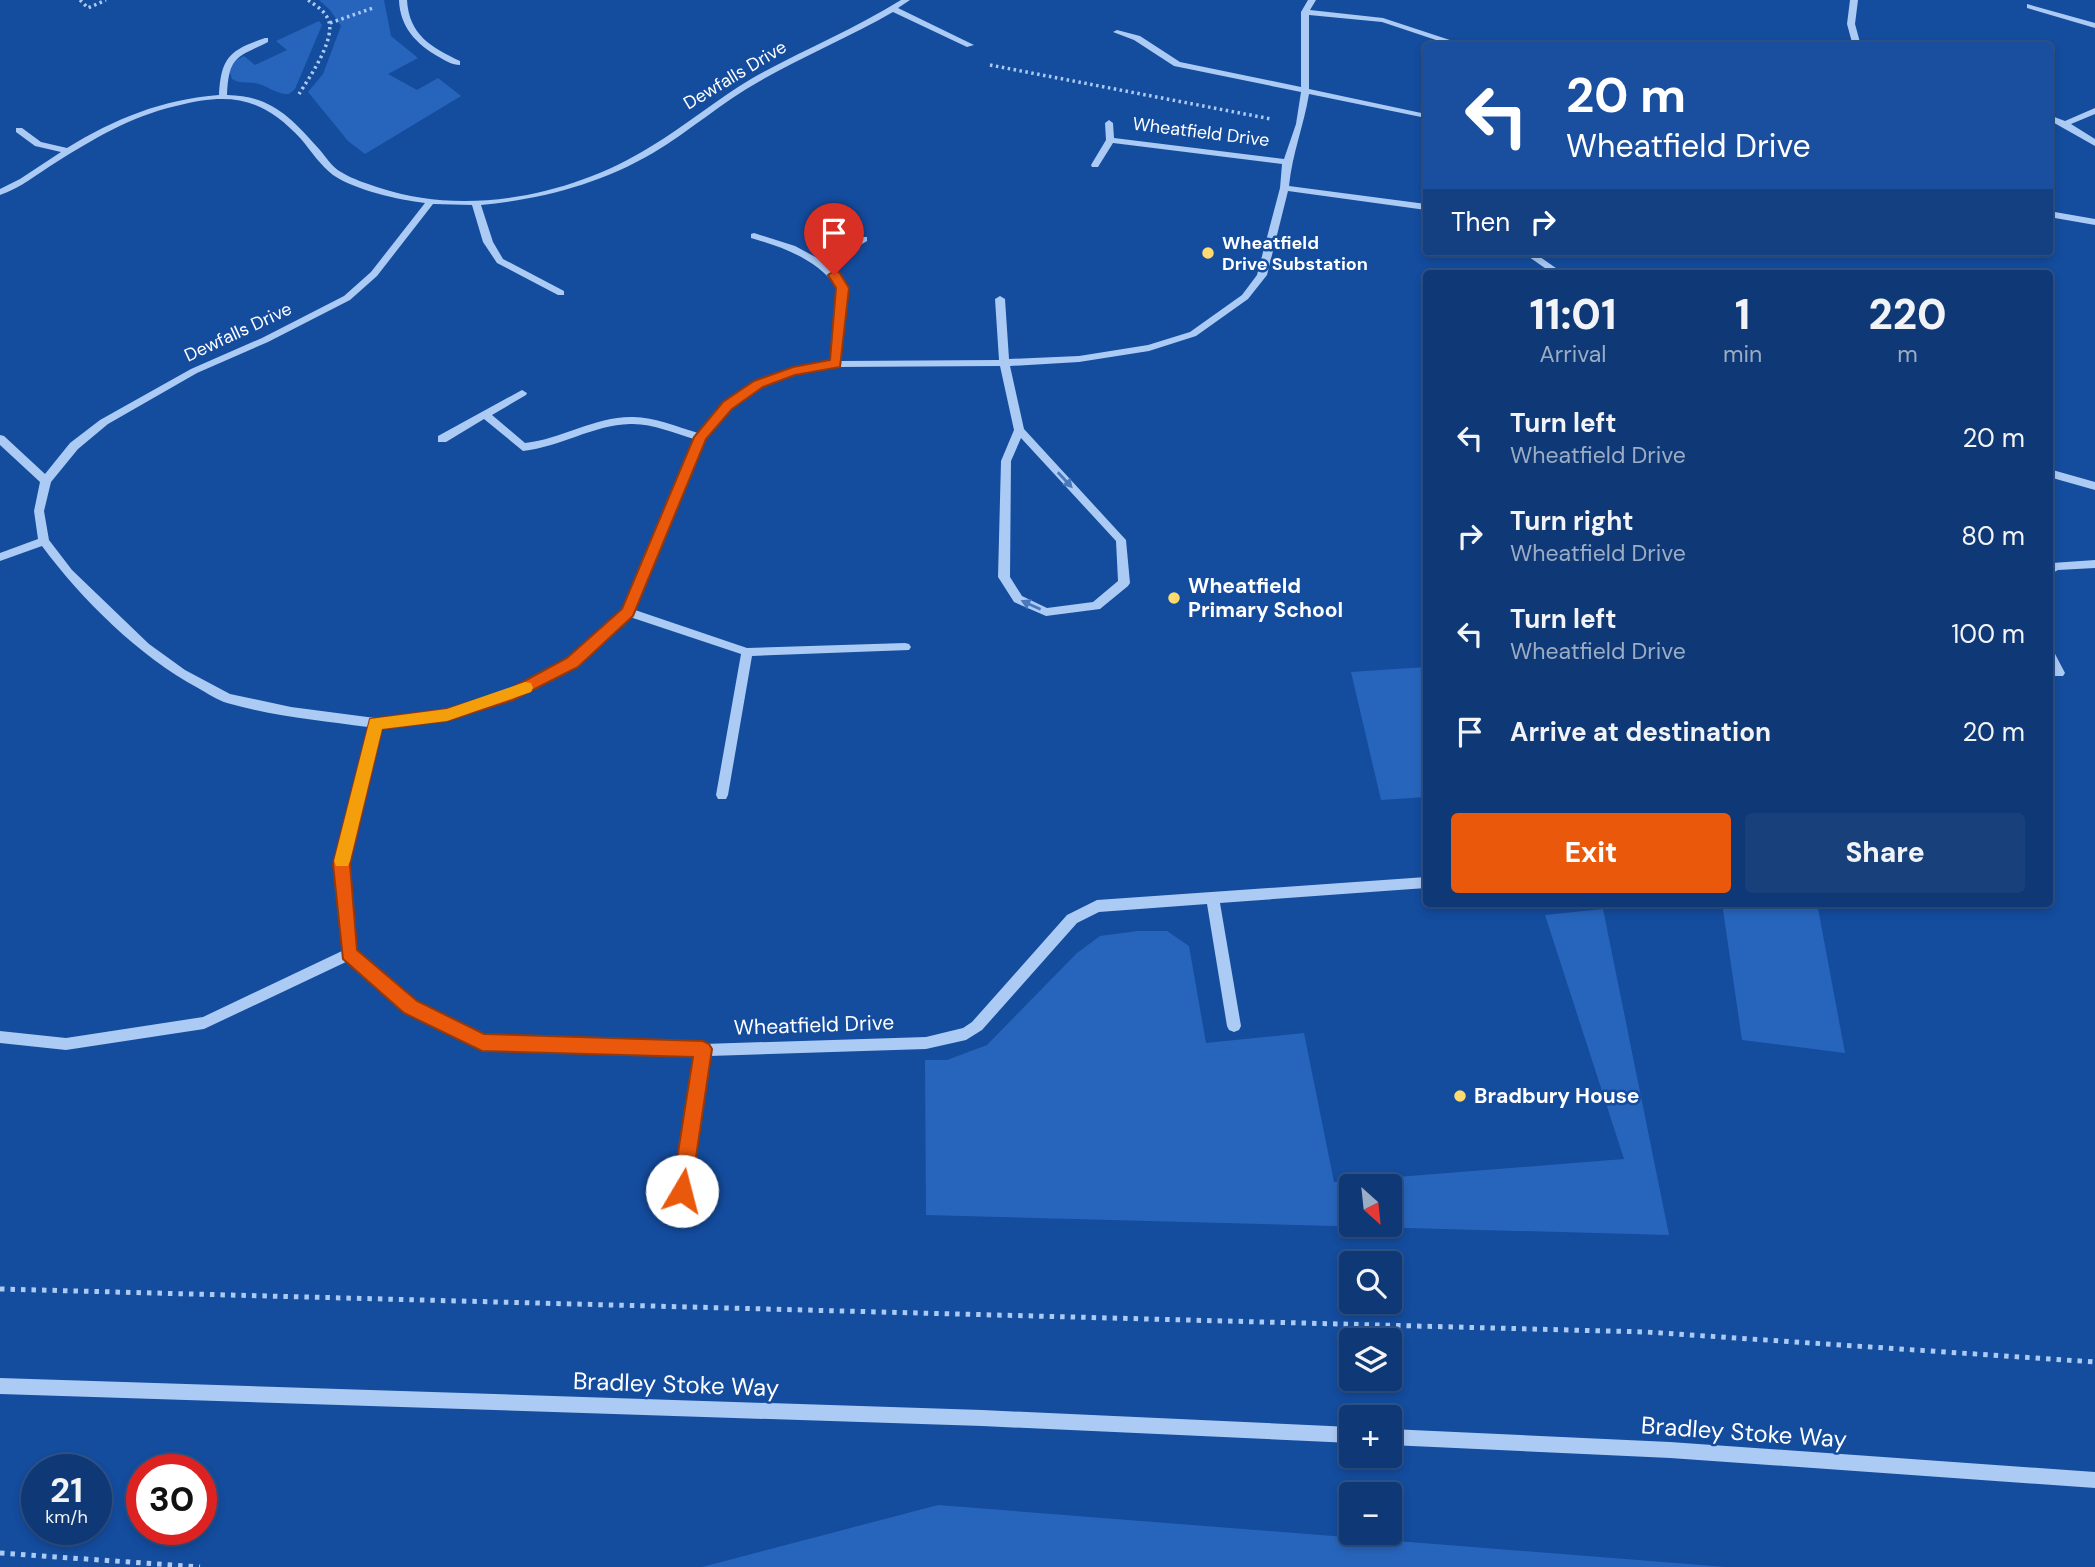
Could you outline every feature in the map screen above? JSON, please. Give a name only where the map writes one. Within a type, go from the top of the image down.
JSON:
[{"type":"street","points":[[403,0],[402,15],[412,34],[434,52],[457,63]]},
{"type":"street","name":"Dewfalls Drive","points":[[0,192],[111,126],[155,108],[189,99],[223,97],[256,100],[281,112],[337,173],[380,191],[431,201],[476,203],[539,195],[609,173],[652,151],[701,114],[755,80],[844,37],[906,0]]},
{"type":"street","name":"Wheatfield Drive","points":[[44,541],[68,573],[145,647],[181,673],[226,698],[291,712],[375,723],[447,715],[513,694],[573,663],[628,612],[700,437],[727,405],[758,384],[793,371],[836,364],[1004,363],[1079,359],[1149,348],[1194,334],[1245,297],[1262,275],[1284,188],[1287,162],[1300,124],[1305,93],[1306,12],[1312,0]]},
{"type":"street","points":[[1854,0],[1851,24],[1856,42]]},
{"type":"street","points":[[2029,6],[2095,26]]},
{"type":"street","points":[[893,9],[970,45]]},
{"type":"street","points":[[1306,12],[1383,20],[1452,42]]},
{"type":"street","points":[[1117,32],[1137,38],[1177,64],[1305,93],[1423,115]]},
{"type":"street","points":[[223,97],[224,67],[232,57],[265,40]]},
{"type":"street","points":[[2065,124],[2095,111]]},
{"type":"street","points":[[2053,119],[2095,143]]},
{"type":"street","name":"Wheatfield Drive","points":[[1095,165],[1110,140],[1109,123]]},
{"type":"street","points":[[19,130],[38,144],[67,151]]},
{"type":"street","name":"Wheatfield Drive","points":[[1110,140],[1287,162]]},
{"type":"street","points":[[1284,188],[1423,207]]},
{"type":"street","name":"Dewfalls Drive","points":[[44,541],[39,511],[46,481],[74,446],[104,422],[149,395],[194,371],[265,341],[346,298],[374,274],[431,201]]},
{"type":"street","points":[[476,203],[488,242],[500,261],[561,293]]},
{"type":"street","points":[[2053,215],[2095,222]]},
{"type":"street","points":[[754,236],[786,245],[822,264],[843,288],[836,364]]},
{"type":"street","points":[[822,264],[864,239]]},
{"type":"street","points":[[1533,256],[1554,270]]},
{"type":"street","points":[[1000,299],[1004,363],[1019,430],[1121,540],[1124,583],[1096,606],[1046,612],[1018,599],[1004,577],[1006,461],[1019,430]]},
{"type":"street","points":[[442,439],[522,393]]},
{"type":"street","points":[[485,414],[523,447],[541,446],[577,432],[631,420],[700,437]]},
{"type":"street","points":[[0,439],[46,481]]},
{"type":"street","points":[[2053,474],[2095,486]]},
{"type":"street","points":[[0,557],[44,541]]},
{"type":"street","points":[[2053,568],[2095,564]]},
{"type":"street","points":[[628,612],[747,652],[905,647]]},
{"type":"street","points":[[722,795],[747,652]]},
{"type":"street","points":[[2053,661],[2059,673]]},
{"type":"street","points":[[0,1037],[66,1044],[204,1023],[349,954],[341,864],[375,723]]},
{"type":"street","name":"Wheatfield Drive","points":[[349,954],[410,1007],[482,1042],[703,1049],[926,1043],[966,1034],[977,1026],[1072,919],[1097,906],[1423,883]]},
{"type":"street","points":[[1213,899],[1234,1026]]},
{"type":"street","points":[[682,1191],[703,1049]]},
{"type":"street","name":"Bradley Stoke Way","points":[[0,1386],[982,1418],[1339,1434]]},
{"type":"street","name":"Bradley Stoke Way","points":[[1402,1438],[1670,1450],[2095,1480]]},
{"type":"path","points":[[80,0],[88,8],[106,0]]},
{"type":"path","points":[[281,112],[299,93],[328,40],[330,23],[324,12],[308,0]]},
{"type":"path","points":[[330,23],[382,5]]},
{"type":"path","points":[[988,64],[1300,124]]},
{"type":"path","points":[[0,1289],[1646,1332],[2095,1362]]},
{"type":"path","points":[[0,1553],[200,1567]]},
{"type":"shaded area","points":[[319,0],[384,0],[391,36],[418,58],[388,74],[417,90],[438,78],[461,96],[365,154],[348,141],[308,92],[323,74],[341,26]]},
{"type":"shaded area","points":[[319,21],[322,25],[295,89],[289,94],[232,79],[229,70],[234,61],[244,56],[255,65],[287,50],[276,41]]},
{"type":"shaded area","points":[[1423,667],[1423,797],[1381,800],[1351,672]]},
{"type":"shaded area","points":[[1723,907],[1818,907],[1845,1053],[1742,1040]]},
{"type":"shaded area","points":[[1603,909],[1669,1235],[1402,1228],[1402,1177],[1624,1159],[1545,915]]},
{"type":"shaded area","points":[[1138,931],[1167,931],[1189,946],[1206,1043],[1304,1033],[1334,1182],[1339,1182],[1339,1226],[926,1215],[925,1060],[947,1060],[987,1045],[1077,953],[1100,936]]},
{"type":"shaded area","points":[[938,1505],[1339,1537],[1339,1545],[1402,1545],[1402,1542],[1726,1567],[702,1567]]},
{"type":"slow traffic","points":[[342,861],[375,723],[447,715],[525,688]]},
{"type":"place","name":"Wheatfield Drive Substation","points":[[1208,253]]},
{"type":"place","name":"Wheatfield Primary School","points":[[1174,598]]},
{"type":"place","name":"Bradbury House","points":[[1460,1096]]},
{"type":"route","points":[[682,1191],[703,1049],[482,1042],[410,1007],[349,954],[341,864],[375,723],[447,715],[513,694],[573,663],[628,612],[700,437],[727,405],[758,384],[793,371],[836,364],[843,288],[834,275]]}]
